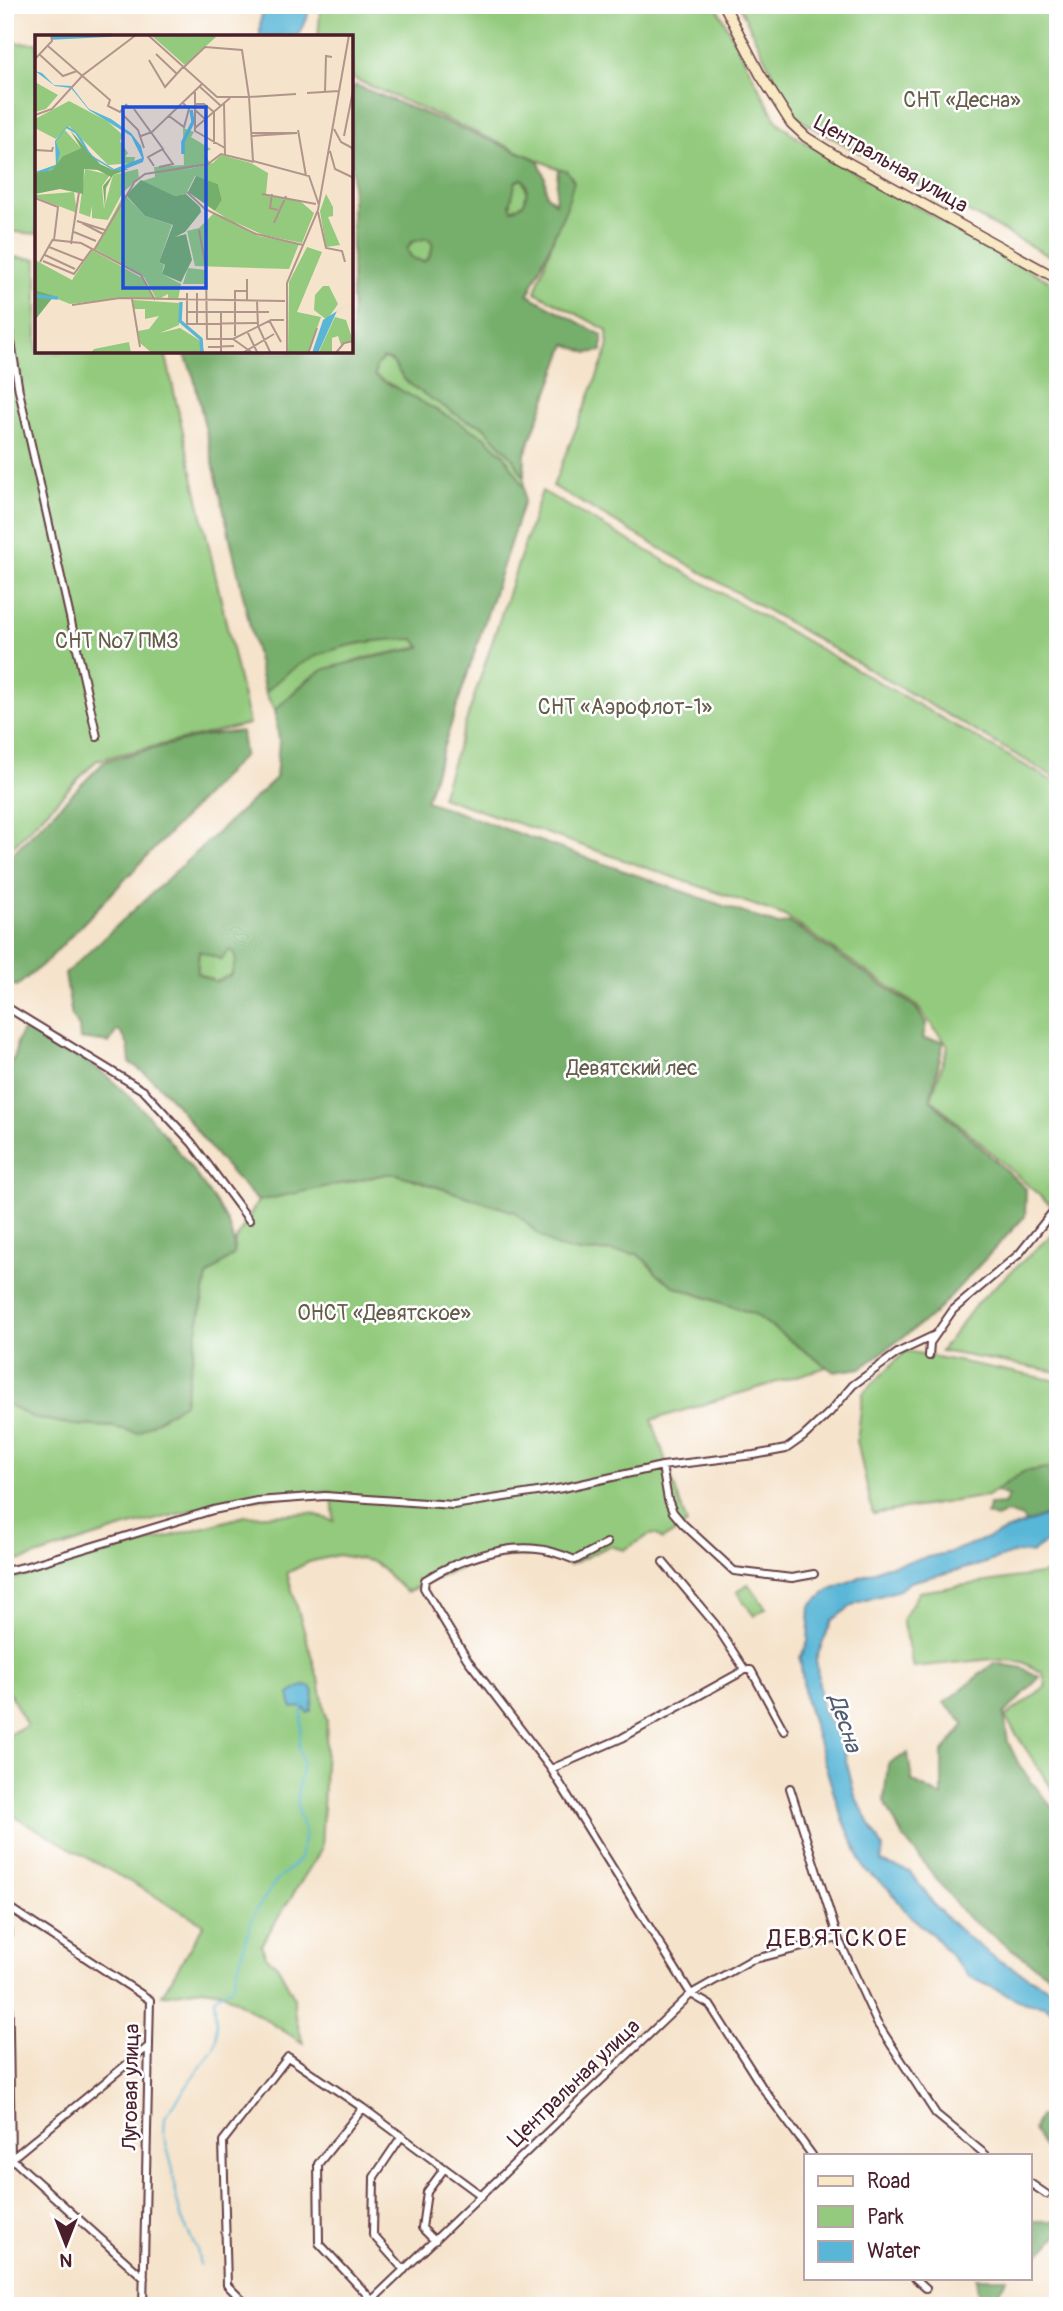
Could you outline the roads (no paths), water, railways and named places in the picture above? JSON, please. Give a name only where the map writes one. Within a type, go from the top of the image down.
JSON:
[{"type":"street","name":"Центральная улица","points":[[724,5],[766,84],[791,123],[806,137],[1058,279]]},
{"type":"street","points":[[5,305],[19,391],[97,737]]},
{"type":"street","points":[[5,1006],[144,1091],[192,1143],[249,1220]]},
{"type":"street","points":[[929,1356],[930,1343],[954,1310],[1019,1254],[1058,1205]]},
{"type":"street","points":[[5,1571],[213,1510],[257,1501],[325,1496],[453,1505],[563,1488],[662,1466],[754,1455],[786,1448],[803,1437],[853,1385],[900,1352],[935,1335]]},
{"type":"street","points":[[662,1466],[673,1512],[734,1571],[792,1577],[814,1574]]},
{"type":"street","points":[[607,1543],[575,1560],[541,1549],[528,1548],[485,1554],[450,1565],[425,1580],[424,1588],[467,1659],[551,1769],[691,1994],[710,2005],[762,2087],[811,2154]]},
{"type":"street","points":[[663,1562],[715,1624],[745,1670]]},
{"type":"street","points":[[551,1769],[622,1738],[745,1670],[751,1670],[784,1731]]},
{"type":"street","points":[[790,1788],[838,1938],[877,2023],[936,2114],[985,2154]]},
{"type":"street","points":[[6,1906],[11,2158],[144,2278]]},
{"type":"street","name":"Луговая улица","points":[[6,1906],[150,2000],[143,2306]]},
{"type":"street","name":"Центральная улица","points":[[366,2306],[691,1994],[751,1960],[838,1938]]},
{"type":"street","points":[[5,2164],[149,2046]]},
{"type":"street","points":[[248,2306],[228,2285],[223,2141],[288,2057],[363,2108],[482,2196]]},
{"type":"street","points":[[363,2108],[318,2164],[319,2243],[372,2300]]},
{"type":"street","points":[[401,2137],[374,2177],[373,2235],[404,2270]]},
{"type":"street","points":[[435,2241],[422,2228],[426,2192],[444,2169]]},
{"type":"street","points":[[1032,2184],[1046,2194]]},
{"type":"street","points":[[917,2280],[926,2288]]},
{"type":"street","points":[[1050,2306],[1058,2296]]},
{"type":"water","points":[[265,5],[310,5],[298,35],[260,35],[260,22]]},
{"type":"water","points":[[1058,1511],[1058,1534],[1031,1553],[1015,1553],[910,1582],[899,1590],[856,1603],[832,1620],[816,1659],[822,1709],[842,1744],[855,1796],[883,1848],[881,1862],[910,1872],[937,1908],[967,1937],[998,1960],[1058,1993],[1058,2015],[1045,2006],[1025,2003],[968,1976],[933,1935],[908,1914],[889,1889],[865,1870],[838,1807],[805,1698],[800,1658],[808,1642],[810,1606],[829,1590],[884,1567],[951,1552]]},
{"type":"water","points":[[303,1686],[311,1687],[314,1692],[311,1711],[308,1713],[303,1707],[292,1708],[289,1694]]},
{"type":"waterway","points":[[200,2266],[197,2249],[182,2220],[175,2193],[173,2170],[164,2135],[165,2117],[214,2048],[217,2037],[214,1998],[233,1986],[253,1916],[275,1882],[300,1859],[305,1833],[299,1815],[297,1795],[303,1763],[299,1749],[303,1707]]},
{"type":"district","name":"ДЕВЯТСКОЕ","points":[[838,1938]]},
{"type":"park label","name":"СНТ «Десна»","points":[[962,100]]},
{"type":"park label","name":"СНТ №7 ПМЗ","points":[[117,641]]},
{"type":"park label","name":"СНТ «Аэрофлот-1»","points":[[625,707]]},
{"type":"park label","name":"Девятский лес","points":[[632,1068]]},
{"type":"park label","name":"ОНСТ «Девятское»","points":[[384,1313]]},
{"type":"water label","name":"Десна","points":[[845,1723]]}]
